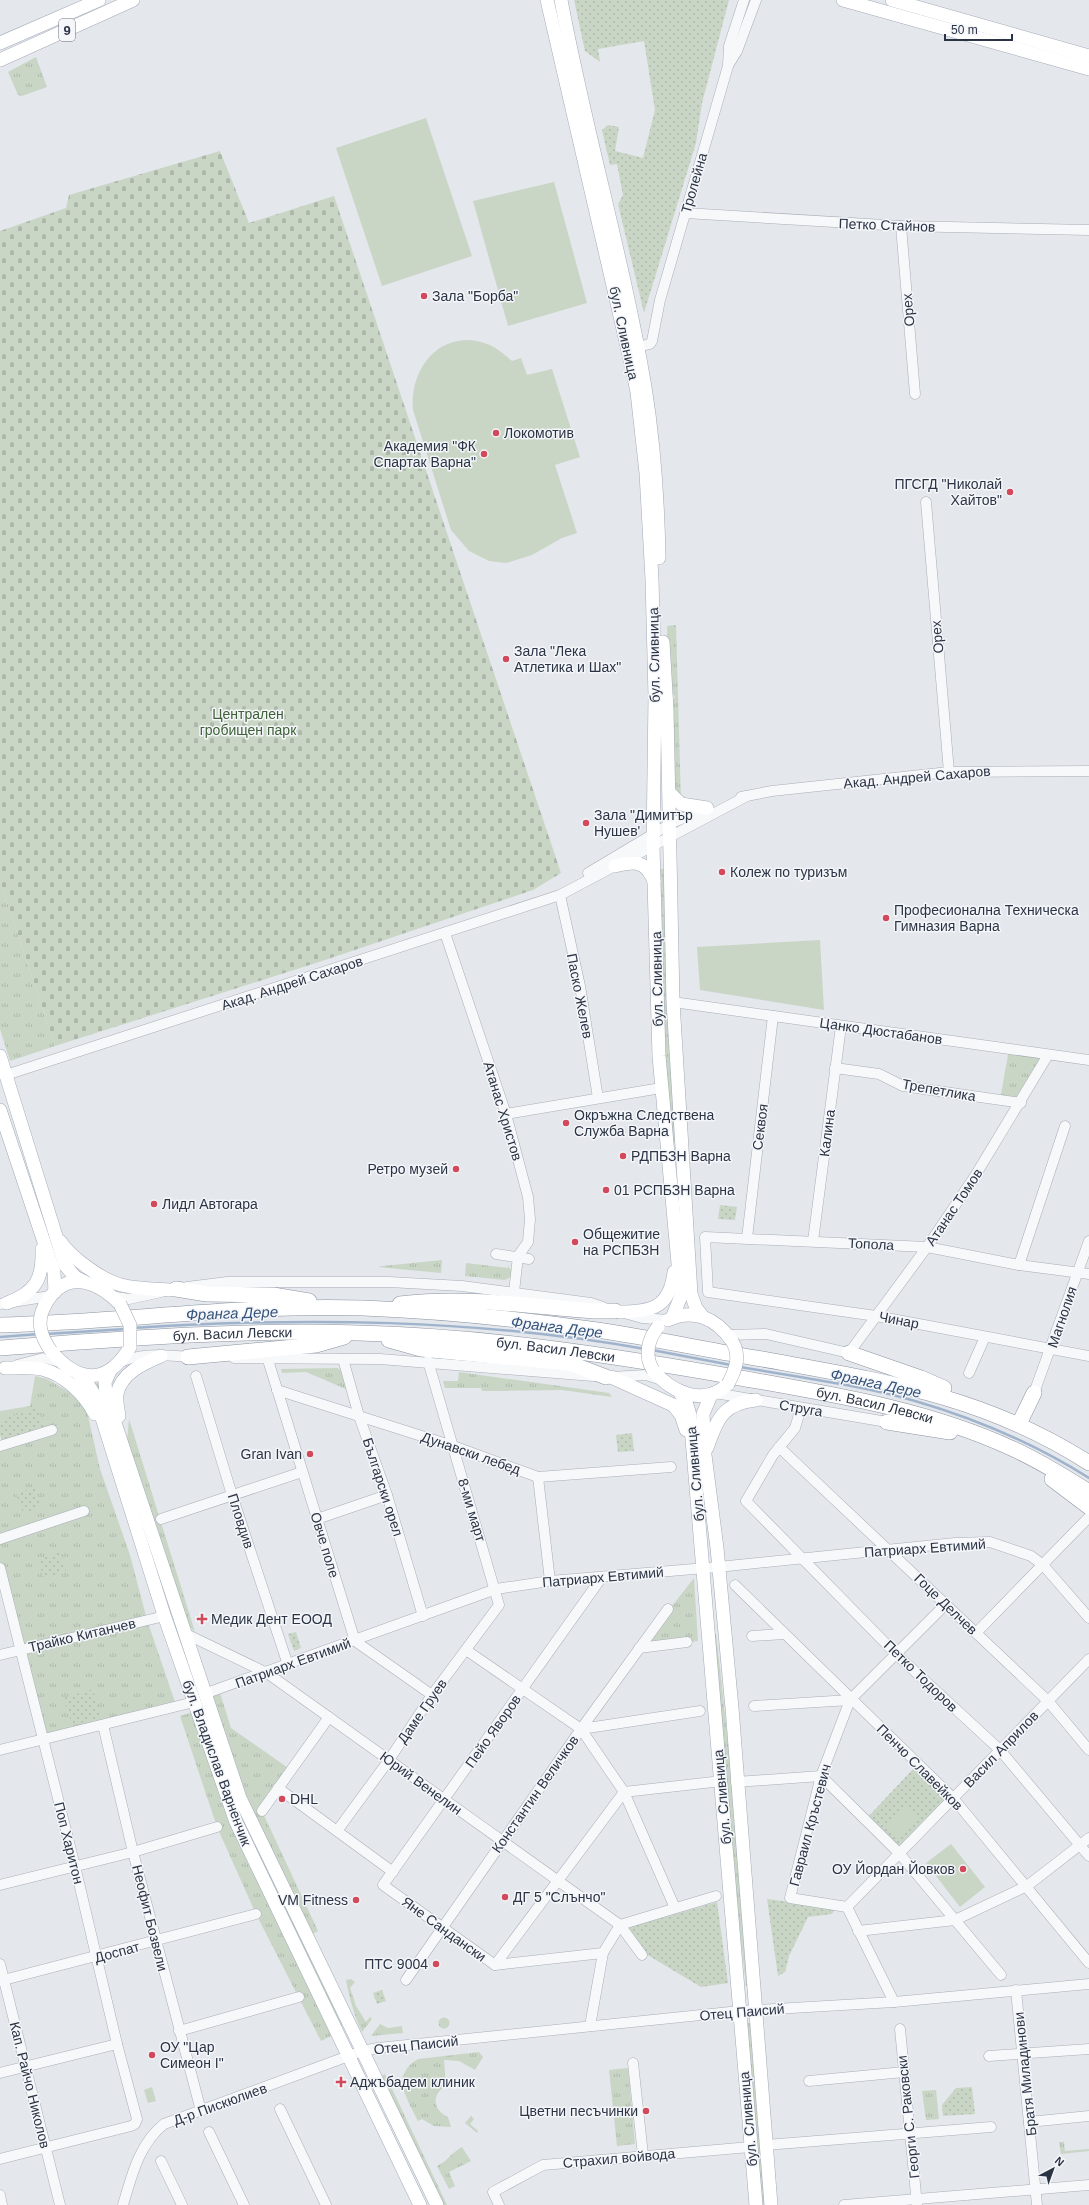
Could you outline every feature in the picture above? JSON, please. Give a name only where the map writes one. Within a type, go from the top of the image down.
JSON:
[{"type":"highway","points":[[173,1290],[207,1294],[273,1295],[357,1308],[445,1299],[594,1311],[617,1311]]},
{"type":"highway","name":"бул. Васил Левски","points":[[0,1325],[246,1310],[357,1308],[496,1317],[615,1333],[891,1382],[947,1397],[1014,1421],[1089,1463]]},
{"type":"highway","name":"бул. Васил Левски","points":[[0,1348],[175,1336],[298,1332],[361,1333],[518,1343],[630,1359],[862,1401],[932,1418],[994,1440],[1011,1448],[1089,1492]]},
{"type":"highway","points":[[188,1357],[316,1345],[361,1333],[421,1349],[569,1363],[608,1377]]},
{"type":"highway","points":[[849,1353],[926,1380],[1014,1421],[1034,1393]]},
{"type":"highway","points":[[887,1422],[994,1440]]},
{"type":"highway","points":[[1033,1431],[1089,1457]]},
{"type":"highway","points":[[1011,1448],[1089,1507]]},
{"type":"main road","name":"9","points":[[0,43],[99,0]]},
{"type":"main road","name":"9","points":[[0,60],[134,0]]},
{"type":"main road","name":"бул. Сливница","points":[[546,0],[562,74],[606,249],[632,368],[639,411],[646,480],[656,696],[653,833],[659,1056],[681,1296],[666,1322]]},
{"type":"main road","name":"бул. Сливница","points":[[561,0],[571,55],[592,136],[637,347],[649,414],[655,472],[669,792],[673,1002],[681,1142],[691,1294],[696,1308],[703,1317]]},
{"type":"main road","points":[[842,0],[1089,69]]},
{"type":"main road","points":[[892,0],[1089,56]]},
{"type":"main road","points":[[669,792],[681,804],[708,808]]},
{"type":"main road","points":[[615,866],[629,862],[642,864],[650,872],[654,881]]},
{"type":"main road","points":[[0,1056],[48,1233],[54,1272],[49,1298],[40,1316],[40,1327],[43,1339],[60,1362],[78,1374],[92,1376],[115,1367],[130,1347],[130,1325],[115,1300],[99,1287],[75,1277],[68,1270],[48,1233],[0,1110]]},
{"type":"main road","points":[[668,1144],[681,1142]]},
{"type":"main road","points":[[48,1233],[74,1257],[114,1282],[127,1286],[173,1290]]},
{"type":"main road","points":[[4,1303],[25,1295],[39,1280],[48,1233]]},
{"type":"main road","points":[[617,1311],[645,1311],[663,1301],[673,1283],[676,1244]]},
{"type":"main road","points":[[49,1298],[71,1282],[85,1282]]},
{"type":"main road","points":[[686,1314],[703,1317],[717,1326],[730,1338],[738,1358],[734,1374],[728,1384],[713,1394],[693,1396],[679,1391],[658,1375],[648,1359],[648,1347],[652,1336],[666,1322],[686,1314]]},
{"type":"main road","points":[[123,1444],[117,1396],[120,1387],[127,1376],[139,1366],[161,1356]]},
{"type":"main road","name":"бул. Владислав Варненчик","points":[[115,1367],[105,1382],[105,1391],[184,1633],[199,1698],[236,1822],[420,2205]]},
{"type":"main road","points":[[3,1368],[43,1370],[64,1380],[78,1390],[89,1402],[107,1434]]},
{"type":"main road","name":"бул. Владислав Варненчик","points":[[78,1374],[87,1383],[95,1396],[164,1616],[240,1798],[437,2205]]},
{"type":"main road","points":[[608,1377],[665,1400],[676,1408],[699,1455]]},
{"type":"main road","name":"бул. Сливница","points":[[679,1391],[689,1410],[699,1455],[718,1567],[732,1708],[736,1782],[771,2205]]},
{"type":"main road","name":"бул. Сливница","points":[[713,1394],[703,1418],[699,1455],[704,1569],[750,2147],[756,2205]]},
{"type":"main road","points":[[699,1455],[714,1428],[728,1410],[737,1403],[756,1400]]},
{"type":"street","name":"Тролейна","points":[[637,347],[650,344],[652,341],[660,300],[728,66],[729,46],[744,0]]},
{"type":"street","name":"Тролейна","points":[[728,66],[737,51],[756,0]]},
{"type":"street","name":"Петко Стайнов","points":[[685,213],[901,226],[1089,230]]},
{"type":"street","name":"Орех","points":[[901,226],[915,394]]},
{"type":"street","name":"Орех","points":[[926,502],[948,772]]},
{"type":"street","name":"Акад. Андрей Сахаров","points":[[6,1075],[560,895],[654,847],[670,830],[708,808],[747,796],[828,784],[948,772],[1089,770]]},
{"type":"street","name":"Акад. Андрей Сахаров","points":[[575,886],[589,872],[653,833],[670,830],[747,796]]},
{"type":"street","name":"Паско Желев","points":[[560,895],[580,986],[598,1098]]},
{"type":"street","name":"Атанас Христов","points":[[445,933],[506,1114],[528,1197],[530,1219],[528,1242],[518,1256],[514,1292]]},
{"type":"street","name":"Цанко Дюстабанов","points":[[673,1002],[1089,1060]]},
{"type":"street","name":"Секвоя","points":[[747,1238],[773,1016]]},
{"type":"street","name":"Калина","points":[[813,1241],[841,1026]]},
{"type":"street","name":"Атанас Томов","points":[[849,1353],[927,1247],[975,1176],[1021,1103],[1048,1055]]},
{"type":"street","name":"Трепетлика","points":[[835,1068],[879,1074],[903,1086],[1021,1103]]},
{"type":"street","points":[[506,1114],[662,1088]]},
{"type":"street","points":[[1019,1265],[1065,1126]]},
{"type":"street","name":"Топола","points":[[708,1292],[705,1237],[927,1247],[1019,1265],[1089,1274]]},
{"type":"street","name":"Магнолия","points":[[1034,1393],[1051,1350],[1089,1241]]},
{"type":"street","points":[[496,1254],[518,1256],[529,1259]]},
{"type":"street","points":[[115,1300],[129,1299],[173,1290],[227,1282],[319,1281],[446,1285],[514,1292],[591,1303],[642,1318],[666,1322]]},
{"type":"street","name":"Чинар","points":[[708,1292],[876,1316],[1089,1356]]},
{"type":"street","points":[[4,1303],[49,1298]]},
{"type":"street","points":[[730,1338],[766,1334],[849,1353]]},
{"type":"street","points":[[969,1373],[985,1337]]},
{"type":"street","points":[[115,1367],[133,1356],[161,1356],[268,1360],[343,1359],[428,1361],[608,1377],[658,1375]]},
{"type":"street","points":[[3,1368],[38,1359],[60,1362]]},
{"type":"street","name":"Български орел","points":[[343,1359],[359,1416],[387,1496],[423,1616]]},
{"type":"street","name":"Овче поле","points":[[268,1360],[276,1390],[355,1641]]},
{"type":"street","name":"8-ми март","points":[[428,1361],[496,1589]]},
{"type":"street","name":"Пловдив","points":[[196,1376],[232,1495],[288,1665]]},
{"type":"street","name":"Дунавски лебед","points":[[276,1390],[453,1446],[538,1477],[670,1467]]},
{"type":"street","name":"Струга","points":[[713,1394],[887,1422]]},
{"type":"street","points":[[779,1447],[795,1428],[801,1408]]},
{"type":"street","points":[[0,1446],[52,1430]]},
{"type":"street","name":"Петко Тодоров","points":[[779,1447],[758,1478],[746,1502],[802,1557],[896,1654],[1000,1750],[1089,1856]]},
{"type":"street","name":"Гоце Делчев","points":[[779,1447],[1048,1701],[1089,1750]]},
{"type":"street","points":[[161,1519],[302,1472]]},
{"type":"street","points":[[538,1477],[550,1581]]},
{"type":"street","points":[[317,1519],[387,1496]]},
{"type":"street","points":[[0,1539],[84,1510]]},
{"type":"street","points":[[976,1633],[1089,1517]]},
{"type":"street","name":"Патриарх Евтимий","points":[[0,1750],[103,1725],[199,1698],[496,1589],[550,1581],[704,1569],[802,1557],[889,1550],[955,1542],[990,1542],[1018,1550],[1031,1556],[1043,1565],[1089,1618]]},
{"type":"street","name":"Поп Харитон","points":[[0,1568],[75,1866],[95,1958],[137,2119],[135,2124],[131,2126],[45,2148]]},
{"type":"street","name":"Пейо Яворов","points":[[384,1885],[602,1577]]},
{"type":"street","name":"Пенчо Славейков","points":[[735,1585],[850,1700],[953,1798],[1027,1886],[1089,1964]]},
{"type":"street","name":"Даме Груев","points":[[337,1831],[389,1760],[432,1696],[499,1605],[496,1589]]},
{"type":"street","name":"Гавраил Кръстевич","points":[[847,1907],[790,1898],[821,1776],[850,1700],[946,1604]]},
{"type":"street","name":"Константин Величков","points":[[406,1980],[580,1729],[668,1609]]},
{"type":"street","name":"Трайко Китанчев","points":[[0,1655],[164,1616]]},
{"type":"street","name":"Юрий Венелин","points":[[184,1633],[267,1673],[620,1925],[642,1955]]},
{"type":"street","points":[[752,1636],[784,1634]]},
{"type":"street","points":[[355,1641],[432,1696]]},
{"type":"street","points":[[639,1648],[687,1642]]},
{"type":"street","points":[[466,1650],[521,1690],[580,1729],[624,1792],[675,1908]]},
{"type":"street","name":"Васил Априлов","points":[[847,1907],[1089,1659]]},
{"type":"street","points":[[754,1706],[850,1700]]},
{"type":"street","points":[[580,1729],[700,1711]]},
{"type":"street","points":[[262,1811],[329,1717]]},
{"type":"street","name":"Неофит Бозвели","points":[[103,1725],[133,1852],[201,2111]]},
{"type":"street","points":[[736,1782],[821,1776],[899,1853],[1000,1975]]},
{"type":"street","points":[[495,1965],[624,1792],[722,1781]]},
{"type":"street","points":[[278,1788],[393,1872]]},
{"type":"street","points":[[0,1885],[133,1852],[216,1827]]},
{"type":"street","points":[[858,1931],[955,1920],[1027,1886],[1089,1838]]},
{"type":"street","name":"Яне Сандански","points":[[384,1885],[495,1965],[603,1953]]},
{"type":"street","points":[[590,2026],[603,1953],[620,1925],[716,1896]]},
{"type":"street","points":[[847,1907],[894,2002]]},
{"type":"street","name":"Доспат","points":[[2,1981],[157,1942],[256,1914]]},
{"type":"street","name":"Кап. Райчо Николов","points":[[0,1964],[2,1981],[26,2067],[60,2205]]},
{"type":"street","name":"Отец Паисий","points":[[362,2051],[378,2048],[755,2010],[894,2002],[1089,1984]]},
{"type":"street","name":"Братя Миладинови","points":[[1016,1990],[1037,2205]]},
{"type":"street","points":[[179,2031],[299,1998]]},
{"type":"street","name":"Георги С. Раковски","points":[[900,2029],[916,2201]]},
{"type":"street","points":[[0,2073],[117,2044]]},
{"type":"street","points":[[989,2056],[1089,2048]]},
{"type":"street","name":"Д-р Пискюлиев","points":[[123,2205],[142,2150],[154,2132],[164,2124],[362,2051]]},
{"type":"street","points":[[633,2063],[643,2155]]},
{"type":"street","points":[[809,2081],[904,2072]]},
{"type":"street","points":[[280,2109],[326,2205]]},
{"type":"street","points":[[1029,2122],[1089,2116]]},
{"type":"street","points":[[766,2145],[991,2127]]},
{"type":"street","points":[[209,2132],[244,2205]]},
{"type":"street","name":"Страхил войвода","points":[[499,2205],[493,2192],[543,2165],[643,2155],[750,2147]]},
{"type":"street","points":[[0,2159],[45,2148]]},
{"type":"street","points":[[161,2161],[182,2205]]},
{"type":"street","points":[[844,2205],[916,2201],[1089,2185]]},
{"type":"street","points":[[0,2195],[2,2205]]},
{"type":"green space","points":[[574,0],[729,0],[702,103],[696,143],[644,313],[618,204],[623,195],[617,164],[610,165],[602,130],[608,125],[619,127],[615,151],[643,158],[655,110],[644,41],[598,49],[600,62],[585,51]]},
{"type":"green space","points":[[36,57],[47,87],[22,96],[18,95],[8,72]]},
{"type":"green space","points":[[426,118],[472,256],[382,286],[336,148]]},
{"type":"green space","name":"Централен гробищен парк","points":[[220,151],[249,223],[334,196],[561,873],[533,890],[322,961],[55,1046],[0,881],[0,231],[66,208],[69,195]]},
{"type":"green space","points":[[554,182],[587,303],[508,326],[473,201]]},
{"type":"green space","name":"Локомотив","points":[[465,340],[485,343],[502,352],[512,361],[521,358],[527,375],[552,369],[580,457],[555,465],[577,533],[562,538],[532,555],[506,563],[489,561],[469,551],[451,530],[413,410],[415,385],[424,363],[441,347],[452,342]]},
{"type":"green space","points":[[676,625],[681,801],[672,797],[667,710],[675,697],[670,690],[667,626]]},
{"type":"green space","points":[[654,868],[671,870],[681,1142],[668,1144]]},
{"type":"green space","points":[[0,881],[55,1046],[10,1061],[0,1029]]},
{"type":"green space","points":[[820,940],[824,1010],[700,990],[697,947]]},
{"type":"green space","points":[[1009,1049],[1048,1055],[1021,1103],[1000,1100]]},
{"type":"green space","points":[[720,1205],[737,1207],[735,1220],[718,1219]]},
{"type":"green space","points":[[442,1260],[441,1273],[378,1267],[383,1266]]},
{"type":"green space","points":[[466,1263],[508,1268],[508,1266],[512,1271],[511,1277],[505,1280],[465,1276]]},
{"type":"green space","points":[[338,1368],[341,1371],[346,1389],[306,1372],[282,1373],[281,1369]]},
{"type":"green space","points":[[459,1372],[609,1393],[612,1397],[562,1390],[482,1391],[481,1388],[445,1388],[443,1381],[458,1381]]},
{"type":"green space","points":[[35,1376],[47,1379],[69,1392],[81,1404],[88,1416],[100,1469],[130,1555],[147,1620],[176,1705],[43,1739],[0,1568],[0,1446],[3,1445],[0,1435],[0,1411],[30,1406]]},
{"type":"green space","points":[[94,1383],[99,1383],[232,1789],[272,1880],[345,2024],[342,2026],[269,1881],[229,1791],[147,1539]]},
{"type":"green space","points":[[38,1408],[44,1427],[1,1440],[0,1420]]},
{"type":"green space","points":[[129,1419],[195,1632],[182,1619],[127,1441]]},
{"type":"green space","points":[[632,1433],[634,1451],[618,1452],[616,1435]]},
{"type":"green space","points":[[35,1488],[41,1507],[23,1513],[16,1493]]},
{"type":"green space","points":[[59,1552],[66,1571],[44,1578],[38,1560]]},
{"type":"green space","points":[[694,1578],[698,1641],[639,1648]]},
{"type":"green space","points":[[296,1632],[301,1648],[294,1651],[288,1634]]},
{"type":"green space","points":[[716,1634],[753,1985],[746,1986],[732,1859],[713,1635]]},
{"type":"green space","points":[[93,1689],[101,1718],[72,1725],[64,1698]]},
{"type":"green space","points":[[220,1693],[231,1728],[291,1770],[262,1811],[318,1931],[311,1935],[269,1847],[231,1757],[209,1696]]},
{"type":"green space","points":[[193,1712],[333,2035],[321,2041],[256,1914],[217,1827],[180,1716]]},
{"type":"green space","points":[[915,1767],[946,1798],[898,1847],[867,1818]]},
{"type":"green space","points":[[905,1807],[917,1819],[898,1837],[886,1825]]},
{"type":"green space","points":[[951,1844],[985,1887],[960,1907],[926,1863]]},
{"type":"green space","points":[[767,1899],[836,1908],[832,1914],[808,1917],[789,1956],[785,1972],[778,1976]]},
{"type":"green space","points":[[717,1902],[728,1983],[701,1987],[646,1954],[627,1928]]},
{"type":"green space","points":[[351,1979],[355,1982],[350,1988],[356,2006],[366,2022],[370,2017],[372,2019],[362,2032],[347,1986],[346,1980]]},
{"type":"green space","points":[[382,1990],[386,2001],[377,2004],[373,1993]]},
{"type":"green space","points":[[442,2018],[446,2018],[448,2019],[448,2027],[442,2028],[439,2025],[439,2021]]},
{"type":"green space","points":[[756,2022],[771,2205],[757,2205],[741,2024]]},
{"type":"green space","points":[[380,2024],[388,2028],[402,2026],[403,2033],[371,2036]]},
{"type":"green space","points":[[479,2052],[483,2057],[475,2070],[459,2061],[444,2060],[446,2086],[438,2093],[436,2102],[439,2110],[448,2117],[451,2127],[434,2126],[422,2119],[418,2121],[403,2088],[405,2073],[410,2066],[418,2059]]},
{"type":"green space","points":[[628,2068],[635,2144],[617,2146],[609,2070]]},
{"type":"green space","points":[[385,2074],[447,2205],[440,2205],[378,2078]]},
{"type":"green space","points":[[152,2087],[156,2101],[148,2103],[144,2090]]},
{"type":"green space","points":[[972,2087],[975,2114],[943,2116],[942,2105],[956,2088]]},
{"type":"green space","points":[[936,2090],[939,2119],[926,2120],[922,2091]]},
{"type":"green space","points":[[471,2116],[474,2119],[470,2124],[478,2131],[477,2133],[465,2123]]},
{"type":"green space","points":[[1059,2142],[1064,2142],[1065,2151],[1089,2149],[1089,2151],[1061,2154]]},
{"type":"green space","points":[[462,2147],[471,2161],[449,2172],[455,2186],[449,2189],[437,2166]]},
{"type":"waterway","name":"Франга Дере","points":[[133,1328],[261,1322],[390,1323],[454,1326],[518,1332],[581,1339],[645,1349]]},
{"type":"waterway","name":"Франга Дере","points":[[46,1334],[126,1329]]},
{"type":"waterway","name":"Франга Дере","points":[[0,1337],[39,1334]]},
{"type":"waterway","name":"Франга Дере","points":[[652,1350],[731,1365]]},
{"type":"waterway","name":"Франга Дере","points":[[740,1367],[872,1390],[938,1408],[983,1424],[1027,1443],[1089,1478]]},
{"type":"place","name":"Зала \"Борба\"","points":[[424,296]]},
{"type":"place","name":"Локомотив","points":[[496,433]]},
{"type":"place","name":"Академия \"ФК Спартак Варна\"","points":[[484,454]]},
{"type":"place","name":"ПГСГД \"Николай Хайтов\"","points":[[1010,492]]},
{"type":"place","name":"Зала \"Лека Атлетика и Шах\"","points":[[506,659]]},
{"type":"place","name":"Зала \"Димитър Нушев'","points":[[586,823]]},
{"type":"place","name":"Колеж по туризъм","points":[[722,872]]},
{"type":"place","name":"Професионална Техническа Гимназия Варна","points":[[886,918]]},
{"type":"place","name":"Окръжна Следствена Служба Варна","points":[[566,1123]]},
{"type":"place","name":"РДПБЗН Варна","points":[[623,1156]]},
{"type":"place","name":"Ретро музей","points":[[456,1169]]},
{"type":"place","name":"01 РСПБЗН Варна","points":[[606,1190]]},
{"type":"place","name":"Лидл Автогара","points":[[154,1204]]},
{"type":"place","name":"Общежитие на РСПБЗН","points":[[575,1242]]},
{"type":"place","name":"Gran Ivan","points":[[310,1454]]},
{"type":"place","name":"Медик Дент ЕООД","points":[[202,1619]]},
{"type":"place","name":"DHL","points":[[282,1799]]},
{"type":"place","name":"ОУ Йордан Йовков","points":[[963,1869]]},
{"type":"place","name":"ДГ 5 \"Слънчо\"","points":[[505,1897]]},
{"type":"place","name":"VM Fitness","points":[[356,1900]]},
{"type":"place","name":"ПТС 9004","points":[[436,1964]]},
{"type":"place","name":"ОУ \"Цар Симеон I\"","points":[[152,2055]]},
{"type":"place","name":"Аджъбадем клиник","points":[[341,2082]]},
{"type":"place","name":"Цветни песъчинки","points":[[646,2111]]}]
